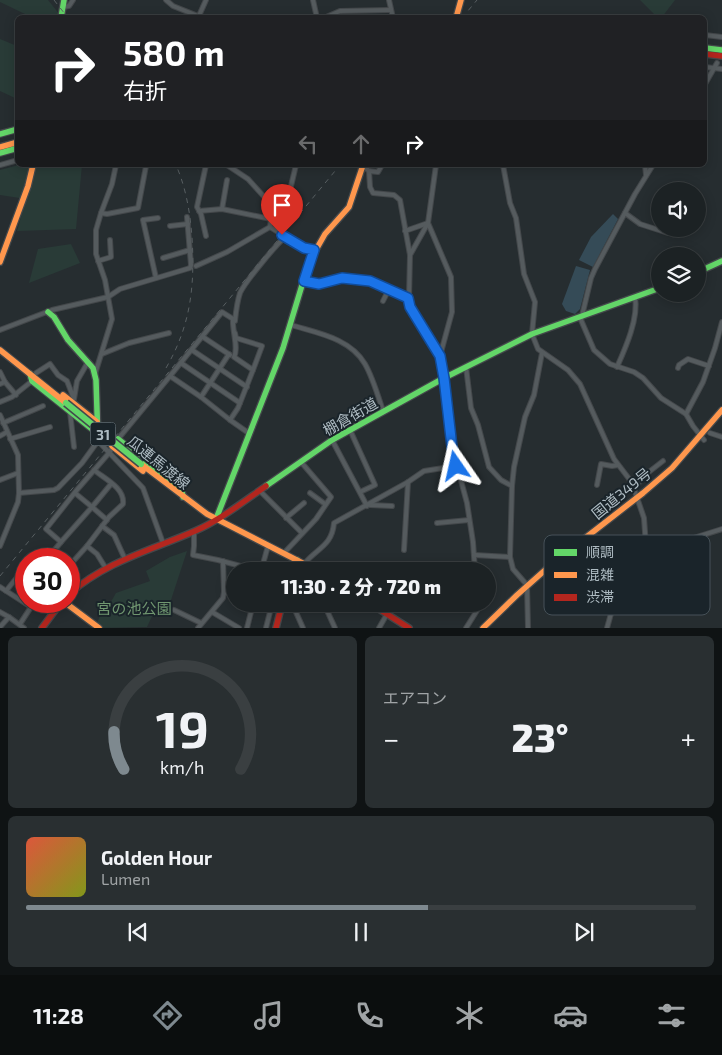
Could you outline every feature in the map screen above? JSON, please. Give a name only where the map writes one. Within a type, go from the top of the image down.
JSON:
[{"type":"main road","points":[[457,15],[462,0]]},
{"type":"main road","points":[[707,48],[722,50]]},
{"type":"main road","points":[[707,54],[722,56]]},
{"type":"main road","points":[[0,134],[15,130]]},
{"type":"main road","points":[[0,147],[15,143]]},
{"type":"main road","points":[[0,153],[15,149]]},
{"type":"main road","points":[[0,262],[28,186],[33,167]]},
{"type":"main road","points":[[216,519],[291,325],[314,250],[348,207],[363,167]]},
{"type":"main road","points":[[706,268],[722,261]]},
{"type":"main road","name":"棚倉街道","points":[[80,585],[104,567],[124,557],[207,526],[332,440],[444,378],[532,334],[651,291]]},
{"type":"main road","points":[[48,312],[54,317],[68,340],[88,362],[95,374],[98,441]]},
{"type":"main road","name":"瓜連馬渡線","points":[[0,350],[183,497],[216,519],[301,562]]},
{"type":"main road","points":[[33,376],[74,402],[97,422]]},
{"type":"main road","points":[[33,376],[70,412],[97,434]]},
{"type":"main road","name":"国道349号","points":[[594,535],[639,499],[672,468],[702,438],[722,410]]},
{"type":"main road","name":"国道349号","points":[[702,438],[710,433],[722,417]]},
{"type":"main road","points":[[112,446],[176,498],[183,497],[182,491],[118,439]]},
{"type":"main road","name":"国道349号","points":[[482,628],[544,574]]},
{"type":"main road","name":"国道349号","points":[[489,628],[527,588]]},
{"type":"main road","points":[[276,628],[279,612]]},
{"type":"main road","points":[[385,612],[409,628]]},
{"type":"main road","points":[[42,628],[54,613]]},
{"type":"main road","points":[[79,613],[99,628]]},
{"type":"street","points":[[64,3],[69,6],[73,0]]},
{"type":"street","points":[[166,0],[173,6],[195,15]]},
{"type":"street","points":[[201,15],[206,0]]},
{"type":"street","points":[[313,0],[316,15]]},
{"type":"street","points":[[389,0],[392,15]]},
{"type":"street","points":[[331,15],[340,11],[391,10]]},
{"type":"street","points":[[707,35],[722,37]]},
{"type":"street","points":[[707,67],[716,66],[722,69]]},
{"type":"street","points":[[707,81],[716,66]]},
{"type":"street","points":[[0,165],[15,161]]},
{"type":"street","points":[[95,374],[112,320],[105,280],[98,261],[95,242],[96,230],[112,184],[116,167]]},
{"type":"street","points":[[101,212],[108,214],[138,208],[146,167]]},
{"type":"street","points":[[206,167],[197,207],[206,236]]},
{"type":"street","points":[[230,167],[248,179],[276,210]]},
{"type":"street","points":[[270,228],[271,219],[291,186],[296,167]]},
{"type":"street","points":[[364,167],[369,171],[378,172],[381,167]]},
{"type":"street","points":[[410,255],[428,223],[436,167]]},
{"type":"street","points":[[503,167],[510,203],[516,218],[524,274],[535,302],[532,334],[538,349],[551,357],[576,378],[618,466],[630,480],[639,499],[645,535]]},
{"type":"street","points":[[645,167],[646,175]]},
{"type":"street","points":[[652,167],[625,212],[591,278],[581,320],[594,350],[604,361],[638,374],[661,398],[686,414],[702,438]]},
{"type":"street","points":[[369,171],[370,188],[373,193],[394,195],[400,200],[410,255],[408,298],[410,307],[440,356],[452,447],[467,503],[474,562]]},
{"type":"street","points":[[222,209],[227,180]]},
{"type":"street","points":[[199,211],[222,209],[271,219]]},
{"type":"street","points":[[625,212],[640,224],[651,228]]},
{"type":"street","points":[[0,330],[48,312],[108,298],[120,289],[190,268],[187,217]]},
{"type":"street","points":[[156,278],[143,220],[158,218]]},
{"type":"street","points":[[406,231],[428,223]]},
{"type":"street","points":[[428,223],[451,277],[452,312],[440,356]]},
{"type":"street","points":[[170,226],[188,224]]},
{"type":"street","points":[[270,228],[304,248],[314,250]]},
{"type":"street","points":[[196,266],[227,252],[270,228]]},
{"type":"street","points":[[230,420],[247,387],[262,346],[236,338],[234,329],[237,303],[243,288],[285,237]]},
{"type":"street","points":[[98,261],[111,258],[110,240]]},
{"type":"street","points":[[163,258],[190,250]]},
{"type":"street","points":[[304,281],[319,284],[349,278],[370,281],[408,298]]},
{"type":"street","points":[[383,301],[389,289]]},
{"type":"street","points":[[617,367],[632,327],[635,297]]},
{"type":"street","points":[[61,542],[46,529],[222,312],[233,319],[232,328],[236,353],[220,368],[201,397]]},
{"type":"street","points":[[686,414],[704,382],[722,322]]},
{"type":"street","points":[[291,325],[333,338],[346,344],[355,352],[365,364],[383,411]]},
{"type":"street","points":[[102,354],[128,343],[169,333]]},
{"type":"street","points":[[203,337],[254,370]]},
{"type":"street","points":[[192,350],[247,387]]},
{"type":"street","points":[[528,628],[527,588],[513,569],[510,558],[512,486],[525,417],[534,394],[542,353]]},
{"type":"street","points":[[678,368],[679,365],[688,359],[710,366]]},
{"type":"street","points":[[74,402],[77,381],[88,362]]},
{"type":"street","points":[[181,363],[240,402]]},
{"type":"street","points":[[0,402],[16,395],[33,376],[50,364],[66,381],[74,402]]},
{"type":"street","points":[[466,367],[471,408],[478,425],[489,467],[501,480],[512,486]]},
{"type":"street","points":[[0,372],[2,383],[16,395]]},
{"type":"street","points":[[170,376],[250,434]]},
{"type":"street","points":[[0,546],[18,502],[19,493],[18,455],[1,420],[43,406]]},
{"type":"street","points":[[70,412],[74,447]]},
{"type":"street","points":[[10,439],[50,427]]},
{"type":"street","points":[[350,430],[375,485],[360,492]]},
{"type":"street","points":[[0,436],[7,432]]},
{"type":"street","points":[[710,433],[722,437]]},
{"type":"street","points":[[332,440],[369,505]]},
{"type":"street","points":[[19,493],[58,488],[82,463],[98,441],[143,488],[163,543]]},
{"type":"street","points":[[634,488],[663,461]]},
{"type":"street","points":[[283,553],[316,520],[331,496],[301,462]]},
{"type":"street","points":[[597,485],[601,464],[618,466]]},
{"type":"street","points":[[306,562],[329,541],[334,523],[369,505],[428,469],[456,466]]},
{"type":"street","points":[[80,554],[107,520],[123,504],[124,497],[119,489],[94,470]]},
{"type":"street","points":[[0,480],[18,473]]},
{"type":"street","points":[[404,550],[408,482]]},
{"type":"street","points":[[56,548],[111,484]]},
{"type":"street","points":[[260,491],[302,533]]},
{"type":"street","points":[[75,492],[107,520]]},
{"type":"street","points":[[310,493],[325,504]]},
{"type":"street","points":[[286,518],[304,503]]},
{"type":"street","points":[[369,505],[392,506]]},
{"type":"street","points":[[437,523],[469,520]]},
{"type":"street","points":[[0,525],[6,529]]},
{"type":"street","points":[[102,526],[114,535],[124,557]]},
{"type":"street","points":[[703,535],[722,529]]},
{"type":"street","points":[[194,532],[193,556],[227,562]]},
{"type":"street","points":[[87,546],[97,554],[104,567]]},
{"type":"street","points":[[263,562],[268,546]]},
{"type":"street","points":[[474,555],[510,558]]},
{"type":"street","points":[[174,610],[200,626],[223,598],[223,561]]},
{"type":"street","points":[[6,591],[15,580]]},
{"type":"street","points":[[0,587],[31,608],[20,624]]},
{"type":"street","points":[[0,612],[24,628]]},
{"type":"street","points":[[212,612],[239,628]]},
{"type":"street","points":[[247,628],[251,612]]},
{"type":"street","points":[[266,628],[269,612]]},
{"type":"street","points":[[296,612],[304,628]]},
{"type":"street","points":[[328,612],[335,628]]},
{"type":"street","points":[[466,628],[476,612]]},
{"type":"street","points":[[379,628],[388,614]]},
{"type":"street","points":[[607,628],[611,615]]},
{"type":"street","points":[[0,627],[9,617]]},
{"type":"green space","points":[[0,0],[48,0],[60,15],[25,15],[0,2]]},
{"type":"green space","points":[[640,0],[675,0],[664,15],[655,15]]},
{"type":"green space","points":[[0,39],[15,45],[15,98],[0,91]]},
{"type":"green space","points":[[15,166],[82,167],[76,229],[17,231],[26,199],[0,195],[0,170]]},
{"type":"green space","points":[[71,244],[80,263],[29,283],[38,249]]},
{"type":"green space","name":"宮の池公園","points":[[187,551],[171,600],[154,612],[147,627],[95,628],[102,611],[116,593],[150,581],[146,571],[170,557]]},
{"type":"water","points":[[613,214],[618,219],[593,267],[579,260],[591,237]]},
{"type":"water","points":[[576,266],[590,270],[580,309],[575,314],[566,311],[562,304]]},
{"type":"railway","points":[[54,0],[66,15]]},
{"type":"railway","points":[[464,15],[477,0]]},
{"type":"railway","points":[[166,368],[181,336],[186,320],[190,304],[193,272],[189,209],[177,167]]},
{"type":"railway","points":[[0,576],[338,167]]},
{"type":"traffic: fast","points":[[62,15],[64,0]]},
{"type":"traffic: fast","points":[[707,48],[722,50]]},
{"type":"traffic: fast","points":[[0,134],[15,130]]},
{"type":"traffic: fast","points":[[0,153],[15,149]]},
{"type":"traffic: fast","points":[[706,268],[722,261]]},
{"type":"traffic: fast","points":[[216,519],[283,348],[309,262]]},
{"type":"traffic: fast","points":[[266,486],[332,440],[444,378],[532,334],[651,291]]},
{"type":"traffic: fast","points":[[48,312],[54,317],[68,340],[93,368],[96,380],[98,441]]},
{"type":"traffic: fast","points":[[30,374],[32,381],[97,433]]},
{"type":"traffic: fast","points":[[66,403],[141,464]]},
{"type":"traffic: fast","points":[[118,439],[182,491],[183,497]]},
{"type":"traffic: slow","points":[[457,15],[461,0]]},
{"type":"traffic: slow","points":[[0,147],[15,143]]},
{"type":"traffic: slow","points":[[0,262],[28,186],[33,167]]},
{"type":"traffic: slow","points":[[309,262],[325,234],[349,207],[362,167]]},
{"type":"traffic: slow","points":[[0,350],[66,403]]},
{"type":"traffic: slow","points":[[63,395],[97,422]]},
{"type":"traffic: slow","points":[[589,535],[672,468],[722,410]]},
{"type":"traffic: slow","points":[[112,446],[143,471]]},
{"type":"traffic: slow","points":[[141,464],[207,514],[300,562]]},
{"type":"traffic: slow","points":[[483,628],[544,571]]},
{"type":"traffic: slow","points":[[79,613],[99,628]]},
{"type":"traffic: jam","points":[[707,54],[722,56]]},
{"type":"traffic: jam","points":[[80,585],[113,565],[213,522],[266,486]]},
{"type":"traffic: jam","points":[[276,628],[280,612]]},
{"type":"traffic: jam","points":[[384,612],[409,628]]},
{"type":"traffic: jam","points":[[42,628],[53,613]]},
{"type":"route","points":[[282,235],[304,248],[314,250],[304,281],[319,284],[349,278],[370,281],[408,298],[410,307],[440,356],[456,466]]}]
